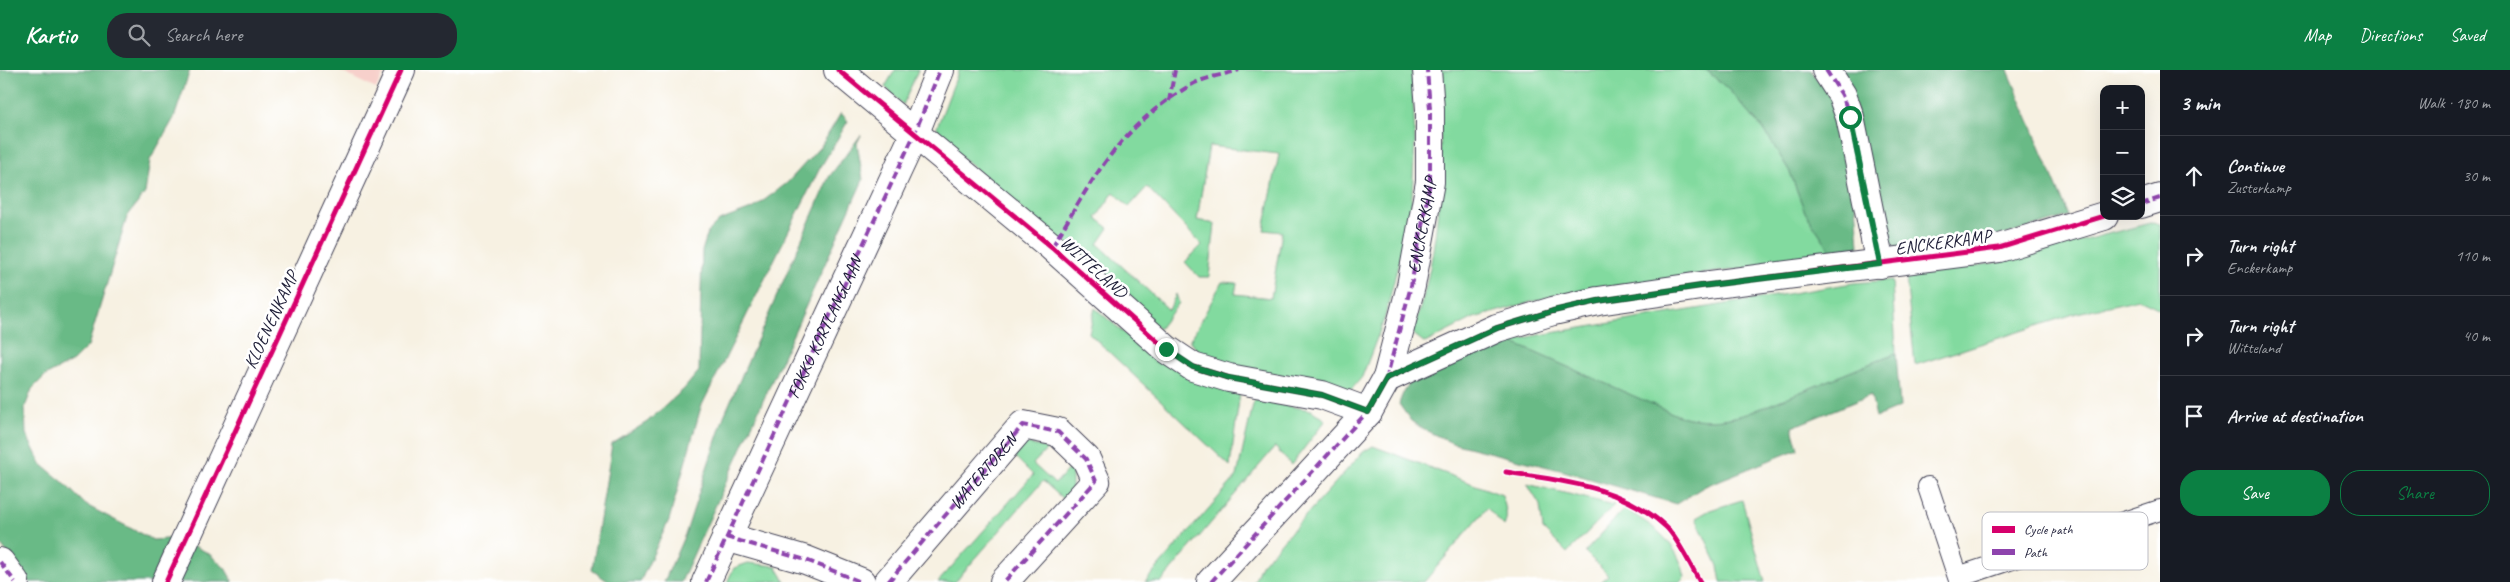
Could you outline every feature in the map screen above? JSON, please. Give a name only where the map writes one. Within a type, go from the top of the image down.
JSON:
[{"type":"street","name":"KLOENENKAMP","points":[[166,582],[401,70]]},
{"type":"street","name":"WITTELAND","points":[[838,70],[876,99],[914,134],[1052,247],[1166,349],[1193,367],[1229,378],[1322,395],[1368,412]]},
{"type":"street","name":"FOKKO KORTLANGLAAN","points":[[706,582],[914,134],[940,70]]},
{"type":"street","name":"ENCKERKAMP","points":[[1211,582],[1368,412],[1387,378],[1411,286],[1430,182],[1430,109],[1427,70]]},
{"type":"street","points":[[1826,70],[1842,95],[1850,117],[1880,264]]},
{"type":"street","name":"ENCKERKAMP","points":[[1387,378],[1497,328],[1553,311],[1598,301],[1701,286],[1999,248],[2100,217]]},
{"type":"street","name":"WATERTOREN","points":[[888,582],[1023,425],[1058,432],[1086,459],[1096,481],[1004,582]]},
{"type":"street","points":[[726,536],[806,560],[861,582]]},
{"type":"street","points":[[0,562],[15,582]]},
{"type":"lane","points":[[1928,486],[1958,576],[1982,568]]},
{"type":"lane","points":[[2148,514],[2160,510]]},
{"type":"shaded area","points":[[337,70],[386,70],[376,89]]},
{"type":"green space","points":[[0,70],[190,70],[174,118],[150,160],[145,193],[127,217],[88,346],[73,361],[45,376],[32,389],[25,407],[26,434],[41,464],[63,482],[86,505],[153,540],[178,538],[208,553],[225,568],[233,582],[29,582],[0,544]]},
{"type":"green space","points":[[895,70],[918,70],[903,105],[885,87]]},
{"type":"green space","points":[[959,70],[1412,70],[1415,142],[1411,213],[1385,317],[1362,377],[1351,390],[1232,366],[1200,354],[1190,341],[1222,282],[1237,283],[1235,294],[1271,298],[1282,232],[1264,230],[1279,154],[1209,146],[1197,220],[1215,224],[1209,277],[1199,277],[1185,262],[1202,245],[1147,187],[1129,207],[1114,192],[1096,218],[1109,228],[1098,244],[1169,310],[1176,294],[1179,303],[1159,329],[940,138],[937,127]]},
{"type":"green space","points":[[1440,70],[1706,70],[1729,90],[1765,131],[1790,172],[1805,212],[1835,257],[1640,282],[1549,297],[1474,318],[1425,343],[1412,333],[1430,267],[1435,235],[1441,138]]},
{"type":"green space","points":[[1706,70],[1811,70],[1832,99],[1855,187],[1859,247],[1852,253],[1835,257],[1805,212],[1790,172],[1765,131],[1729,90]]},
{"type":"green space","points":[[1836,70],[2008,70],[2069,216],[1999,237],[1907,250],[1894,247],[1886,234]]},
{"type":"green space","points":[[841,113],[848,121],[819,170],[701,407],[669,520],[640,582],[609,582],[592,570],[612,444],[647,422],[684,389],[699,371],[702,251],[708,232],[719,221],[754,208],[787,183],[821,146]]},
{"type":"green space","points":[[861,135],[857,143],[863,180],[681,582],[664,582],[686,532],[724,416],[829,177]]},
{"type":"green space","points":[[2150,223],[2160,224],[2160,309],[2139,299],[2077,313],[1915,365],[1906,277],[2000,262]]},
{"type":"green space","points":[[1892,280],[1896,353],[1747,414],[1729,418],[1706,420],[1679,416],[1511,342],[1533,336],[1853,283]]},
{"type":"green space","points":[[1095,308],[1135,342],[1175,368],[1240,393],[1230,466],[1089,333]]},
{"type":"green space","points":[[1511,342],[1679,416],[1706,420],[1747,414],[1896,353],[1900,407],[1876,417],[1871,395],[1792,427],[1798,449],[1705,486],[1676,504],[1564,471],[1452,443],[1411,421],[1399,404],[1407,386],[1418,375],[1430,368],[1457,357]]},
{"type":"green space","points":[[1254,400],[1311,410],[1326,420],[1291,465],[1275,447],[1161,582],[1145,582],[1237,476]]},
{"type":"green space","points":[[1027,444],[1048,448],[1033,464],[1055,484],[1072,465],[1072,489],[1064,500],[1043,481],[955,582],[938,582],[1033,475],[1013,455],[1020,445]]},
{"type":"green space","points":[[1373,446],[1502,495],[1506,515],[1504,526],[1487,508],[1424,582],[1254,582],[1261,565],[1363,452]]},
{"type":"green space","points":[[1527,484],[1614,505],[1567,553],[1543,529],[1540,505]]},
{"type":"green space","points":[[1742,500],[1765,582],[1721,582],[1718,566],[1696,518],[1710,510]]},
{"type":"green space","points":[[1624,509],[1654,528],[1670,544],[1681,564],[1685,577],[1680,582],[1600,582],[1608,575],[1585,552]]},
{"type":"green space","points":[[748,563],[776,566],[785,581],[727,582],[734,568]]},
{"type":"marked path","points":[[706,582],[914,135],[940,70]]},
{"type":"marked path","points":[[1169,101],[1175,70]]},
{"type":"marked path","points":[[1052,247],[1095,176],[1126,137],[1144,119],[1166,101],[1196,82],[1239,70]]},
{"type":"marked path","points":[[1386,380],[1411,286],[1430,182],[1430,109],[1427,70]]},
{"type":"marked path","points":[[1826,70],[1842,95],[1850,117],[1880,264]]},
{"type":"marked path","points":[[2145,203],[2160,198]]},
{"type":"marked path","points":[[1211,582],[1369,410]]},
{"type":"marked path","points":[[888,582],[1023,425],[1058,432],[1086,459],[1096,481],[1004,582]]},
{"type":"marked path","points":[[726,537],[806,560],[861,582]]},
{"type":"marked path","points":[[0,562],[15,582]]},
{"type":"cycle path","points":[[166,582],[401,70]]},
{"type":"cycle path","points":[[838,70],[1052,247],[1166,349],[1193,367],[1229,378],[1322,395],[1368,412],[1387,378],[1497,328],[1553,311],[1598,301],[1701,286],[1999,248],[2100,217]]},
{"type":"cycle path","points":[[1506,472],[1591,488],[1631,502],[1649,513],[1666,527],[1679,545],[1700,582]]},
{"type":"route","points":[[1166,349],[1193,367],[1229,378],[1322,395],[1368,412],[1387,378],[1497,328],[1553,311],[1598,301],[1701,286],[1880,264],[1850,117]]}]
